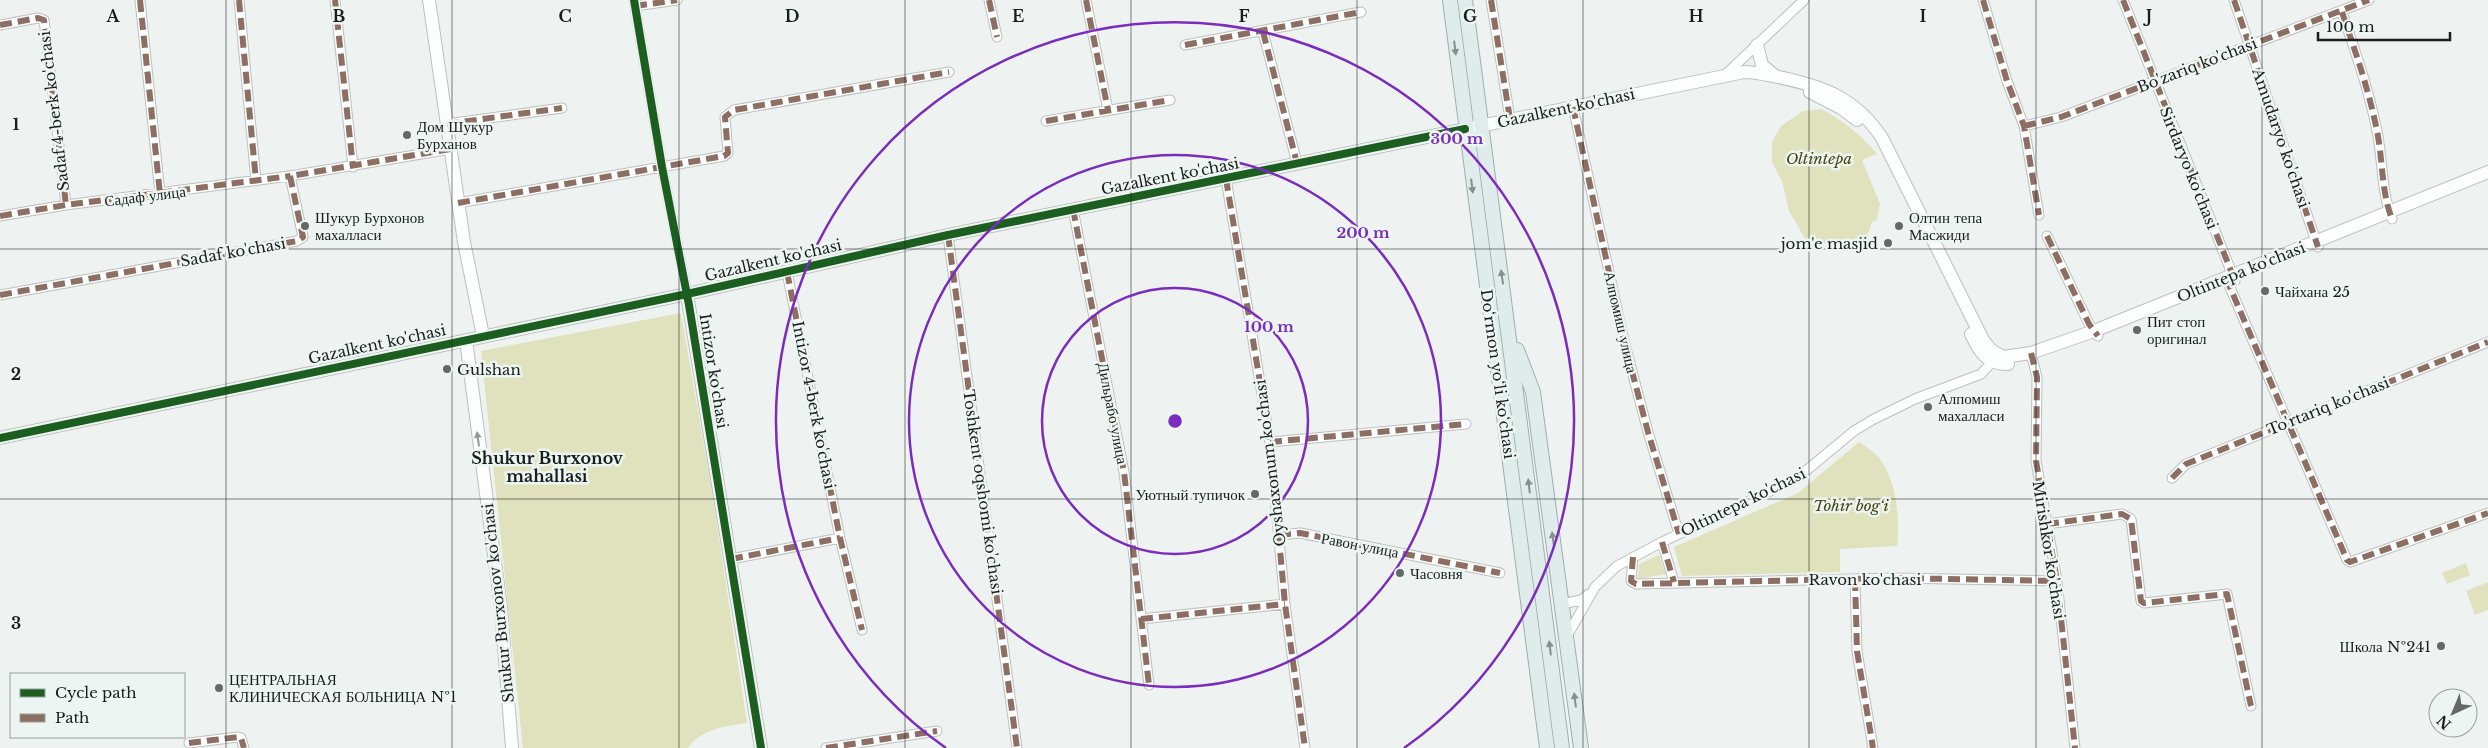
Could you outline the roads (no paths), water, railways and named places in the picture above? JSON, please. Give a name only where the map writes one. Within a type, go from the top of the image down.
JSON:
[{"type":"main road","name":"Do‘rmon yo‘li ko‘chasi","points":[[1450,0],[1465,129],[1547,748]]},
{"type":"main road","name":"Do‘rmon yo‘li ko‘chasi","points":[[1465,0],[1562,748]]},
{"type":"main road","points":[[1508,325],[1533,392],[1567,636],[1580,748]]},
{"type":"street","points":[[140,0],[160,194]]},
{"type":"street","points":[[239,0],[256,181]]},
{"type":"street","points":[[335,0],[353,167]]},
{"type":"street","points":[[429,0],[458,203],[483,336]]},
{"type":"street","points":[[635,3],[677,0]]},
{"type":"street","points":[[989,0],[997,37]]},
{"type":"street","points":[[1086,0],[1108,110]]},
{"type":"street","points":[[1490,0],[1510,120]]},
{"type":"street","points":[[1724,76],[1804,0]]},
{"type":"street","points":[[1982,0],[2007,81],[2024,126],[2039,214]]},
{"type":"street","name":"Sirdaryo ko'chasi","points":[[2123,0],[2286,423],[2348,561],[2488,513]]},
{"type":"street","name":"Amudaryo ko'chasi","points":[[2234,0],[2318,244]]},
{"type":"street","name":"Bo'zariq ko'chasi","points":[[2024,126],[2061,117],[2249,45],[2342,12],[2351,4],[2369,0]]},
{"type":"street","name":"Intizor ko'chasi","points":[[635,3],[662,167],[687,294],[761,748]]},
{"type":"street","points":[[1186,46],[1361,12]]},
{"type":"street","points":[[2342,12],[2371,102],[2391,216]]},
{"type":"street","name":"Sadaf 4-berk ko'chasi","points":[[0,25],[42,18],[44,20],[66,205]]},
{"type":"street","points":[[1263,32],[1297,163]]},
{"type":"street","points":[[1757,46],[1762,65],[1778,77],[1841,108],[1864,127],[1914,211],[1976,345],[1995,359]]},
{"type":"street","points":[[458,203],[724,156],[728,153],[725,117],[734,110],[949,72]]},
{"type":"street","points":[[1724,76],[1751,72],[1778,77]]},
{"type":"street","name":"Gazalkent ko'chasi","points":[[0,438],[687,294],[948,235],[1724,76]]},
{"type":"street","points":[[1046,121],[1170,100]]},
{"type":"street","name":"Алпомиш улица","points":[[1573,107],[1624,342],[1648,432],[1679,534]]},
{"type":"street","points":[[447,124],[562,108]]},
{"type":"street","points":[[290,176],[353,167],[450,149]]},
{"type":"street","name":"Oltintepa ko'chasi","points":[[2391,216],[2488,172]]},
{"type":"street","name":"Садаф улица","points":[[0,216],[66,205],[290,176]]},
{"type":"street","name":"Sadaf ko'chasi","points":[[0,295],[301,239],[290,176]]},
{"type":"street","name":"Oyshaxonum ko'chasi","points":[[1226,179],[1270,442],[1285,604],[1305,748]]},
{"type":"street","name":"Oltintepa ko'chasi","points":[[1567,636],[1591,592],[1610,572],[1662,542],[1796,479],[1854,431],[1914,399],[1980,374],[1995,359],[2010,364],[2096,334],[2318,244],[2488,179]]},
{"type":"street","name":"Дильрабо улица","points":[[1073,209],[1124,472],[1149,685]]},
{"type":"street","name":"Toshkent oqshomi ko'chasi","points":[[948,235],[1017,748]]},
{"type":"street","points":[[2047,236],[2096,334]]},
{"type":"street","name":"Intizor 4-berk ko'chasi","points":[[787,272],[840,538],[862,630]]},
{"type":"street","name":"Shukur Burxonov ko'chasi","points":[[466,340],[502,608],[512,748]]},
{"type":"street","name":"To'rtariq ko'chasi","points":[[2172,478],[2186,464],[2488,342]]},
{"type":"street","name":"Mirishkor ko'chasi","points":[[2032,356],[2037,378],[2036,462],[2056,581],[2074,748]]},
{"type":"street","points":[[1270,442],[1466,424]]},
{"type":"street","points":[[2047,524],[2122,514],[2131,519],[2141,601],[2226,594],[2251,706]]},
{"type":"street","name":"Равон улица","points":[[1279,535],[1300,533],[1500,573]]},
{"type":"street","points":[[730,559],[840,538]]},
{"type":"street","points":[[1662,542],[1674,582]]},
{"type":"street","name":"Ravon ko'chasi","points":[[1633,557],[1631,581],[1633,583],[1855,579],[2056,581]]},
{"type":"street","points":[[1855,579],[1857,651],[1872,748]]},
{"type":"street","points":[[1562,604],[1581,600],[1591,592]]},
{"type":"street","points":[[1141,619],[1285,604]]},
{"type":"street","points":[[826,748],[937,731]]},
{"type":"street","points":[[189,743],[238,736],[241,738],[244,748]]},
{"type":"place","name":"Дом Шукур Бурханов","points":[[407,135]]},
{"type":"place","name":"Шукур Бурхонов махалласи","points":[[305,226]]},
{"type":"place","name":"Олтин тепа Масжиди","points":[[1899,226]]},
{"type":"place","name":"jom'e masjid","points":[[1888,243]]},
{"type":"place","name":"Чайхана 25","points":[[2265,291]]},
{"type":"place","name":"Пит стоп оригинал","points":[[2137,330]]},
{"type":"place","name":"Gulshan","points":[[447,369]]},
{"type":"place","name":"Алпомиш махалласи","points":[[1928,407]]},
{"type":"place","name":"Уютный тупичок","points":[[1255,494]]},
{"type":"place","name":"Часовня","points":[[1400,573]]},
{"type":"place","name":"Школа №241","points":[[2441,646]]},
{"type":"place","name":"ЦЕНТРАЛЬНАЯ КЛИНИЧЕСКАЯ БОЛЬНИЦА №1","points":[[219,688]]},
{"type":"district","name":"Shukur Burxonov mahallasi","points":[[547,467]]},
{"type":"park label","name":"Oltintepa","points":[[1819,158]]},
{"type":"park label","name":"Tohir bog‘i","points":[[1851,505]]}]
